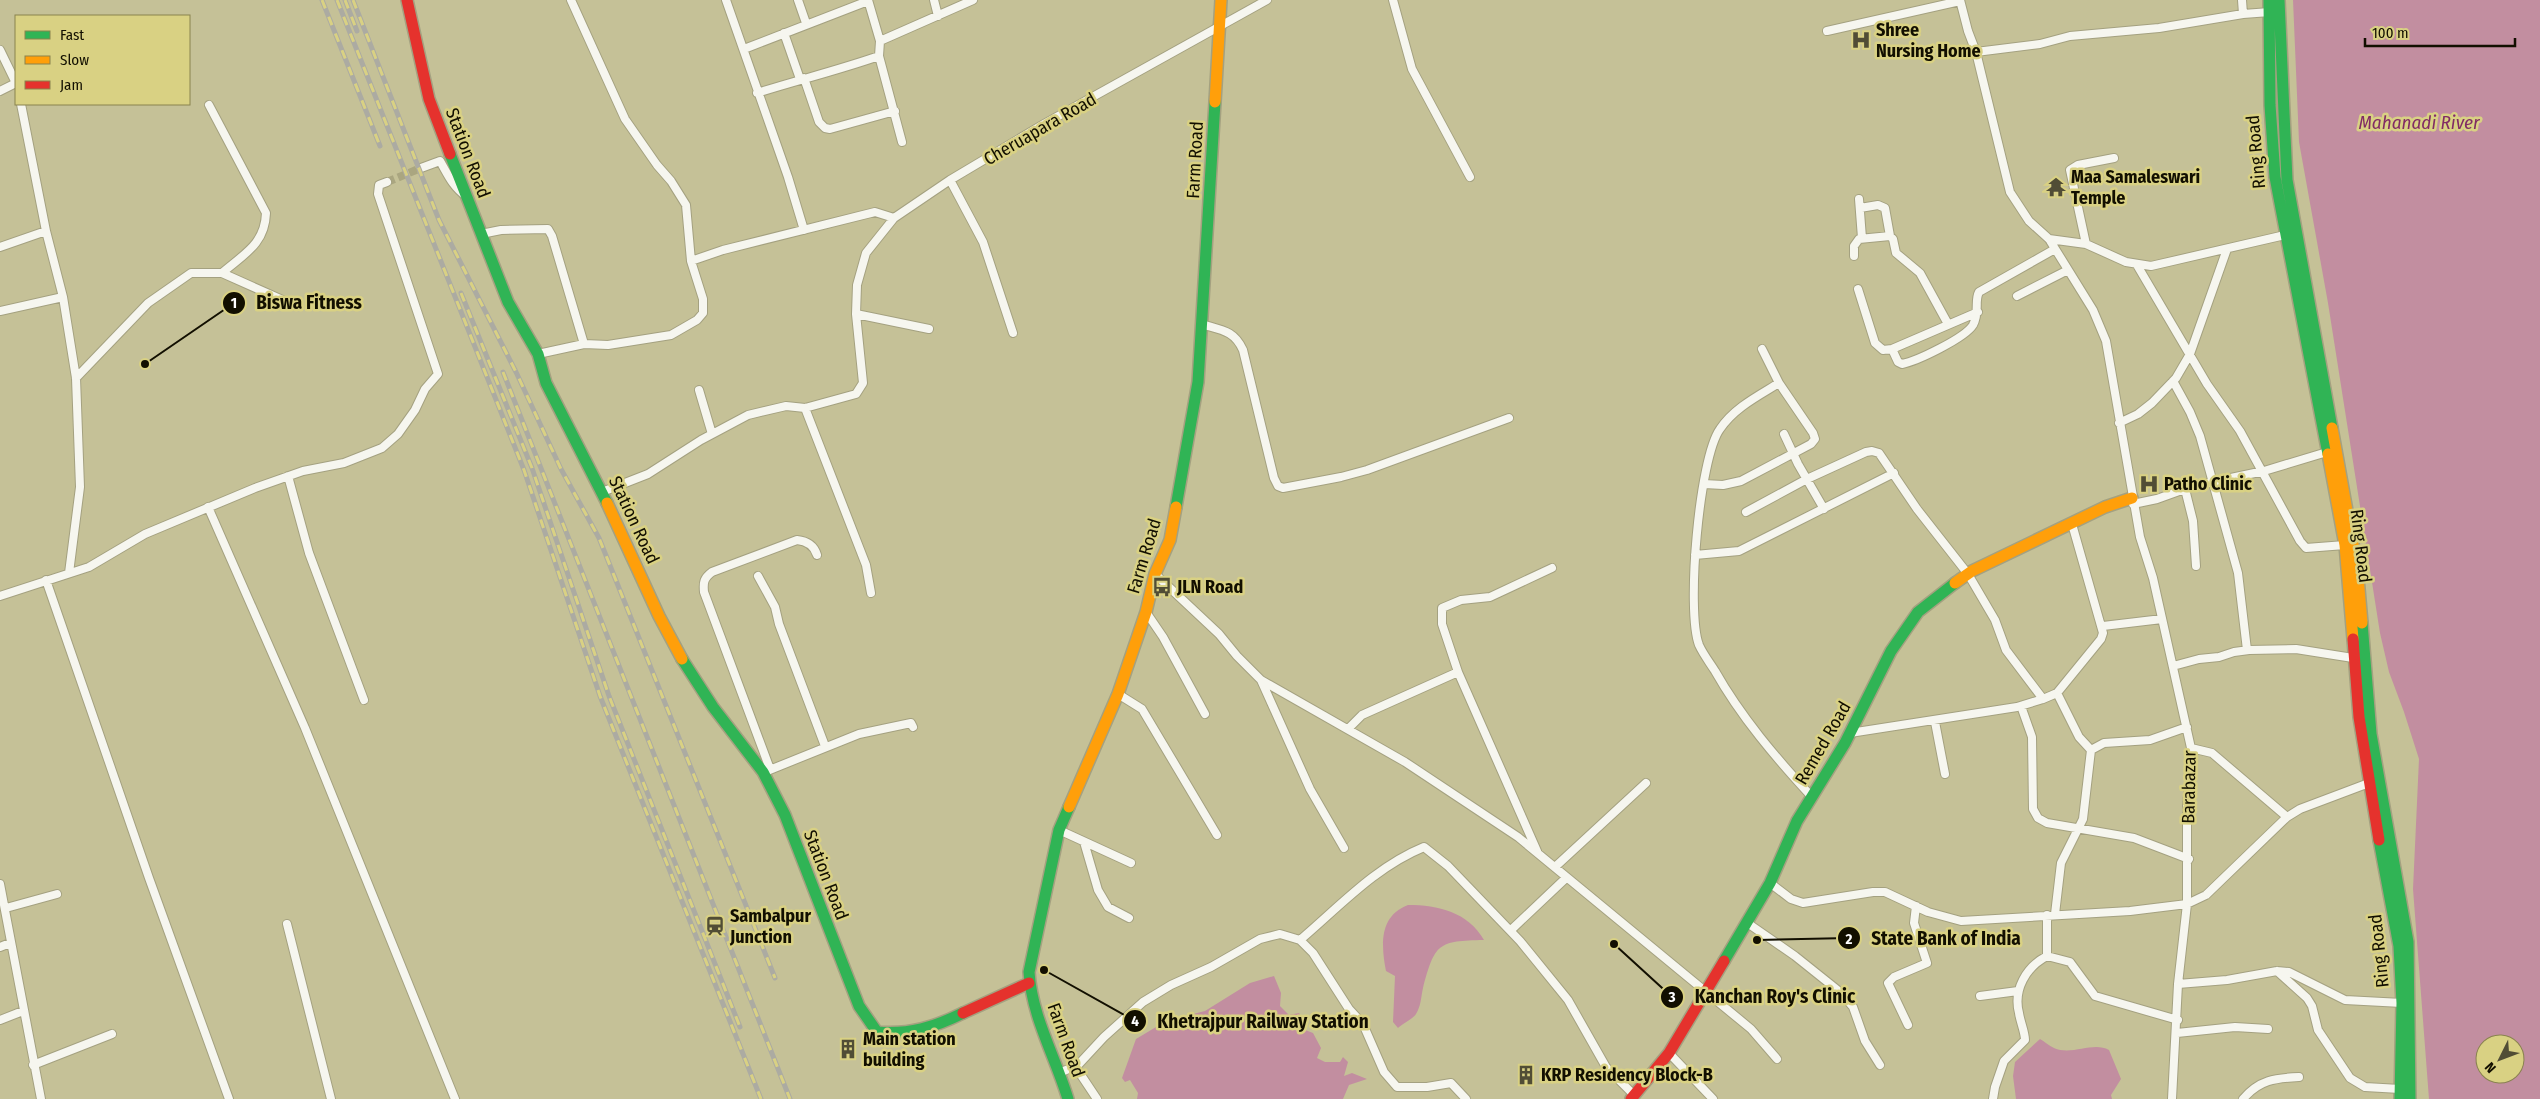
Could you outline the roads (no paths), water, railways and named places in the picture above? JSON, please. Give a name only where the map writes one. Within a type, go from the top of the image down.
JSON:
[{"type":"street","name":"Station Road","points":[[407,0],[429,99],[508,302],[538,354],[546,383],[602,492],[659,616],[685,665],[767,771],[859,1006],[877,1032],[890,1034],[915,1033],[1029,983]]},
{"type":"street","points":[[538,354],[584,344],[608,345],[671,335],[697,320],[703,313],[703,299],[691,262],[686,205],[671,181],[624,119],[571,0]]},
{"type":"street","points":[[726,0],[804,230]]},
{"type":"street","points":[[798,0],[806,24]]},
{"type":"street","points":[[744,50],[868,0],[880,41],[879,56],[902,142]]},
{"type":"street","points":[[934,0],[938,16]]},
{"type":"street","points":[[880,41],[973,0]]},
{"type":"street","name":"Farm Road","points":[[1068,1099],[1043,1034],[1029,983],[1033,948],[1059,830],[1118,694],[1146,612],[1155,574],[1170,540],[1198,382],[1221,0]]},
{"type":"street","name":"Cheruapara Road","points":[[602,492],[648,474],[712,434],[760,410],[786,406],[805,408],[856,394],[863,384],[856,314],[857,285],[866,253],[894,218],[950,180],[1044,124],[1267,0]]},
{"type":"street","points":[[1393,0],[1412,69],[1470,177]]},
{"type":"street","points":[[1827,31],[1960,0]]},
{"type":"street","name":"Barabazar","points":[[1960,0],[1976,52],[2010,192],[2029,221],[2049,239],[2092,310],[2106,341],[2140,537],[2162,619],[2191,748],[2187,805],[2189,859],[2187,904],[2178,984],[2178,1020],[2172,1099]]},
{"type":"street","points":[[2242,0],[2243,14]]},
{"type":"street","name":"Ring Road","points":[[2269,0],[2270,105],[2275,177],[2345,545],[2353,624],[2353,658],[2408,942],[2410,1099]]},
{"type":"street","name":"Ring Road","points":[[2279,0],[2287,180],[2318,342],[2356,566],[2369,783],[2399,946],[2402,1002],[2400,1096]]},
{"type":"street","points":[[1976,52],[2040,44],[2070,36],[2159,28],[2243,14],[2270,12]]},
{"type":"street","points":[[784,33],[824,128],[830,129],[895,112]]},
{"type":"street","points":[[0,50],[15,81]]},
{"type":"street","points":[[757,92],[802,78],[835,72],[879,56]]},
{"type":"street","points":[[0,91],[15,84]]},
{"type":"street","points":[[21,105],[46,231],[63,296],[76,378],[75,394],[80,487],[69,573]]},
{"type":"street","points":[[209,105],[266,213],[266,227],[259,241],[222,273]]},
{"type":"street","points":[[2086,244],[2070,170],[2078,165],[2114,158]]},
{"type":"street","points":[[422,168],[440,161],[447,176],[458,190],[466,196]]},
{"type":"street","points":[[950,180],[982,242],[1013,334]]},
{"type":"street","points":[[0,596],[89,567],[145,534],[288,476],[344,463],[382,448],[398,434],[415,410],[425,389],[438,374],[378,194],[378,186],[387,182]]},
{"type":"street","points":[[1860,199],[1862,238]]},
{"type":"street","points":[[1860,208],[1878,205],[1885,208],[1890,236],[1893,239],[1896,253],[1920,273],[1948,324]]},
{"type":"street","points":[[691,262],[723,250],[875,212],[894,218]]},
{"type":"street","points":[[481,234],[501,230],[548,228],[584,344]]},
{"type":"street","points":[[0,247],[46,231]]},
{"type":"street","points":[[2049,239],[2086,244],[2137,265],[2151,266],[2285,235]]},
{"type":"street","points":[[1854,256],[1855,243],[1862,238],[1890,236]]},
{"type":"street","points":[[1892,349],[1898,362],[1902,364],[1908,363],[1967,331],[1978,312],[1977,296],[1980,292],[2055,249]]},
{"type":"street","points":[[2119,423],[2138,414],[2152,403],[2173,381],[2190,354],[2227,249]]},
{"type":"street","points":[[2137,265],[2167,319],[2207,384],[2240,431],[2264,471],[2300,541],[2306,548],[2345,545]]},
{"type":"street","points":[[2016,296],[2068,270]]},
{"type":"street","points":[[76,378],[148,303],[192,273],[222,273],[296,306]]},
{"type":"street","points":[[1858,289],[1875,343],[1883,350],[1892,349],[1978,312]]},
{"type":"street","points":[[0,311],[63,296]]},
{"type":"street","points":[[856,314],[929,329]]},
{"type":"street","points":[[1201,324],[1231,334],[1238,339],[1243,350],[1274,478],[1278,486],[1284,488],[1366,470],[1509,418]]},
{"type":"street","points":[[1704,484],[1723,484],[1741,481],[1794,454],[1815,440],[1813,432],[1779,383],[1762,349]]},
{"type":"street","points":[[2173,381],[2190,412],[2200,436],[2211,482],[2238,573],[2247,650]]},
{"type":"street","points":[[1779,383],[1741,407],[1719,430],[1711,448],[1704,484],[1695,555],[1692,612],[1699,645],[1725,690],[1752,729],[1812,797]]},
{"type":"street","points":[[698,390],[712,434]]},
{"type":"street","points":[[805,408],[866,565],[871,593]]},
{"type":"street","points":[[1784,434],[1824,509]]},
{"type":"street","points":[[1746,512],[1807,479],[1872,451],[1879,453],[1917,509],[1968,574],[1995,620],[2006,650],[2043,699]]},
{"type":"street","points":[[2133,501],[2157,499],[2184,489],[2264,471],[2327,452]]},
{"type":"street","points":[[1695,555],[1739,551],[1894,473]]},
{"type":"street","points":[[288,476],[309,554],[364,700]]},
{"type":"street","points":[[2184,489],[2193,521],[2196,566]]},
{"type":"street","name":"Remed Road","points":[[1632,1097],[1669,1054],[1770,883],[1797,821],[1850,733],[1876,678],[1906,628],[1918,612],[1936,596],[1968,574],[2105,507],[2133,501]]},
{"type":"street","points":[[208,507],[305,728],[455,1099]]},
{"type":"street","points":[[1850,733],[1935,722],[2021,706],[2057,693],[2101,639],[2103,626],[2072,524]]},
{"type":"street","points":[[817,555],[815,549],[806,541],[797,540],[712,572],[705,577],[703,584],[704,592],[767,771],[825,746],[859,734],[911,723],[913,727]]},
{"type":"street","points":[[1538,852],[1458,672],[1442,624],[1442,608],[1461,600],[1490,597],[1552,568]]},
{"type":"street","points":[[1155,574],[1218,634],[1261,680],[1348,729],[1465,800],[1538,852],[1566,878],[1751,1029],[1777,1059]]},
{"type":"street","points":[[758,576],[775,607],[779,624],[825,746]]},
{"type":"street","points":[[46,580],[149,878],[229,1099]]},
{"type":"street","points":[[1146,612],[1163,636],[1205,714]]},
{"type":"street","points":[[2103,626],[2162,619]]},
{"type":"street","points":[[2173,666],[2247,650],[2296,649],[2353,658]]},
{"type":"street","points":[[1348,729],[1362,715],[1458,672]]},
{"type":"street","points":[[1261,680],[1310,788],[1344,848]]},
{"type":"street","points":[[2047,956],[2051,914],[2060,863],[2081,828],[2088,794],[2091,750],[2079,737],[2057,693]]},
{"type":"street","points":[[1118,694],[1144,713],[1217,835]]},
{"type":"street","points":[[2021,706],[2032,736],[2033,809],[2038,818],[2047,823],[2149,842],[2189,859]]},
{"type":"street","points":[[1935,722],[1945,774]]},
{"type":"street","points":[[2091,750],[2104,743],[2150,740],[2186,727]]},
{"type":"street","points":[[2191,748],[2212,753],[2287,816]]},
{"type":"street","points":[[1555,867],[1646,783]]},
{"type":"street","points":[[1770,883],[1791,899],[1804,903],[1873,892],[1885,892],[1943,917],[1961,920],[2130,911],[2187,904],[2206,895],[2287,816],[2300,809],[2369,783]]},
{"type":"street","points":[[1059,830],[1131,863]]},
{"type":"street","points":[[1084,842],[1098,890],[1108,907],[1129,918]]},
{"type":"street","points":[[1300,940],[1358,888],[1400,857],[1424,847],[1448,866],[1511,930],[1568,1000],[1606,1067],[1632,1097]]},
{"type":"street","points":[[1511,930],[1566,878]]},
{"type":"street","points":[[0,884],[6,908],[10,943],[40,1099]]},
{"type":"street","points":[[6,908],[57,894]]},
{"type":"street","points":[[1908,1025],[1888,983],[1894,977],[1927,963],[1914,923],[1916,906]]},
{"type":"street","points":[[1746,922],[1795,956],[1840,992],[1853,1007],[1865,1041],[1880,1065]]},
{"type":"street","points":[[287,924],[331,1099]]},
{"type":"street","points":[[1059,1073],[1075,1066],[1138,1007],[1171,985],[1211,967],[1260,939],[1280,934],[1300,940],[1313,953],[1349,1009],[1363,1024],[1384,1072],[1397,1087],[1427,1087],[1451,1083],[1466,1099]]},
{"type":"street","points":[[0,947],[10,943]]},
{"type":"street","points":[[1993,1099],[2004,1061],[2025,1037],[2018,1010],[2018,991],[2032,966],[2047,956],[2070,962],[2090,991],[2102,999],[2178,1020]]},
{"type":"street","points":[[2277,971],[2307,998],[2312,1006],[2318,1030],[2350,1078],[2365,1088],[2400,1096]]},
{"type":"street","points":[[2178,984],[2227,980],[2277,971],[2289,972],[2345,1000],[2402,1002]]},
{"type":"street","points":[[1980,996],[2018,991]]},
{"type":"street","points":[[0,1020],[23,1011]]},
{"type":"street","points":[[2177,1033],[2234,1027],[2268,1029]]},
{"type":"street","points":[[33,1065],[112,1034]]},
{"type":"street","points":[[1669,1054],[1713,1099]]},
{"type":"street","points":[[1075,1066],[1097,1099]]},
{"type":"street","points":[[2243,1099],[2264,1081],[2272,1078],[2299,1076]]},
{"type":"street","points":[[2390,1099],[2400,1096]]},
{"type":"water","name":"Mahanadi River","points":[[2293,0],[2540,0],[2540,1099],[2429,1099],[2413,889],[2419,759],[2389,672],[2380,633],[2328,303],[2299,142]]},
{"type":"water","points":[[1408,905],[1419,905],[1451,912],[1470,923],[1484,940],[1448,944],[1441,947],[1435,953],[1427,973],[1418,1011],[1413,1018],[1398,1028],[1393,1022],[1395,976],[1386,971],[1383,942],[1384,932],[1392,916]]},
{"type":"water","points":[[1274,976],[1281,993],[1280,1006],[1289,1015],[1299,1013],[1303,1019],[1295,1026],[1313,1033],[1321,1048],[1317,1058],[1325,1062],[1340,1062],[1343,1057],[1348,1062],[1344,1076],[1352,1073],[1367,1079],[1349,1085],[1343,1099],[1137,1099],[1138,1093],[1130,1080],[1125,1082],[1122,1078],[1136,1039],[1156,1027],[1181,1017],[1205,1011],[1250,983]]},
{"type":"water","points":[[2040,1039],[2052,1047],[2061,1050],[2096,1047],[2109,1050],[2121,1079],[2111,1095],[2112,1099],[2016,1099],[2013,1076],[2015,1062]]},
{"type":"tunnel","points":[[387,182],[421,168]]},
{"type":"railway","points":[[322,0],[380,146]]},
{"type":"railway","points":[[337,0],[524,470],[600,696],[761,1099]]},
{"type":"railway","points":[[345,0],[357,31]]},
{"type":"railway","points":[[353,0],[439,220],[516,372],[561,469],[599,538],[775,978]]},
{"type":"railway","points":[[461,293],[532,468],[609,696],[740,1027]]},
{"type":"railway","points":[[503,372],[790,1099]]},
{"type":"place","name":"Shree Nursing Home","points":[[1861,40]]},
{"type":"place","name":"Maa Samaleswari Temple","points":[[2056,187]]},
{"type":"place","name":"Biswa Fitness","points":[[145,364]]},
{"type":"place","name":"Patho Clinic","points":[[2149,484]]},
{"type":"place","name":"JLN Road","points":[[1162,587]]},
{"type":"place","name":"Sambalpur Junction","points":[[715,926]]},
{"type":"place","name":"State Bank of India","points":[[1757,940]]},
{"type":"place","name":"Kanchan Roy's Clinic","points":[[1614,944]]},
{"type":"place","name":"Khetrajpur Railway Station","points":[[1044,970]]},
{"type":"place","name":"Main station building","points":[[848,1049]]},
{"type":"place","name":"KRP Residency Block-B","points":[[1526,1075]]}]
